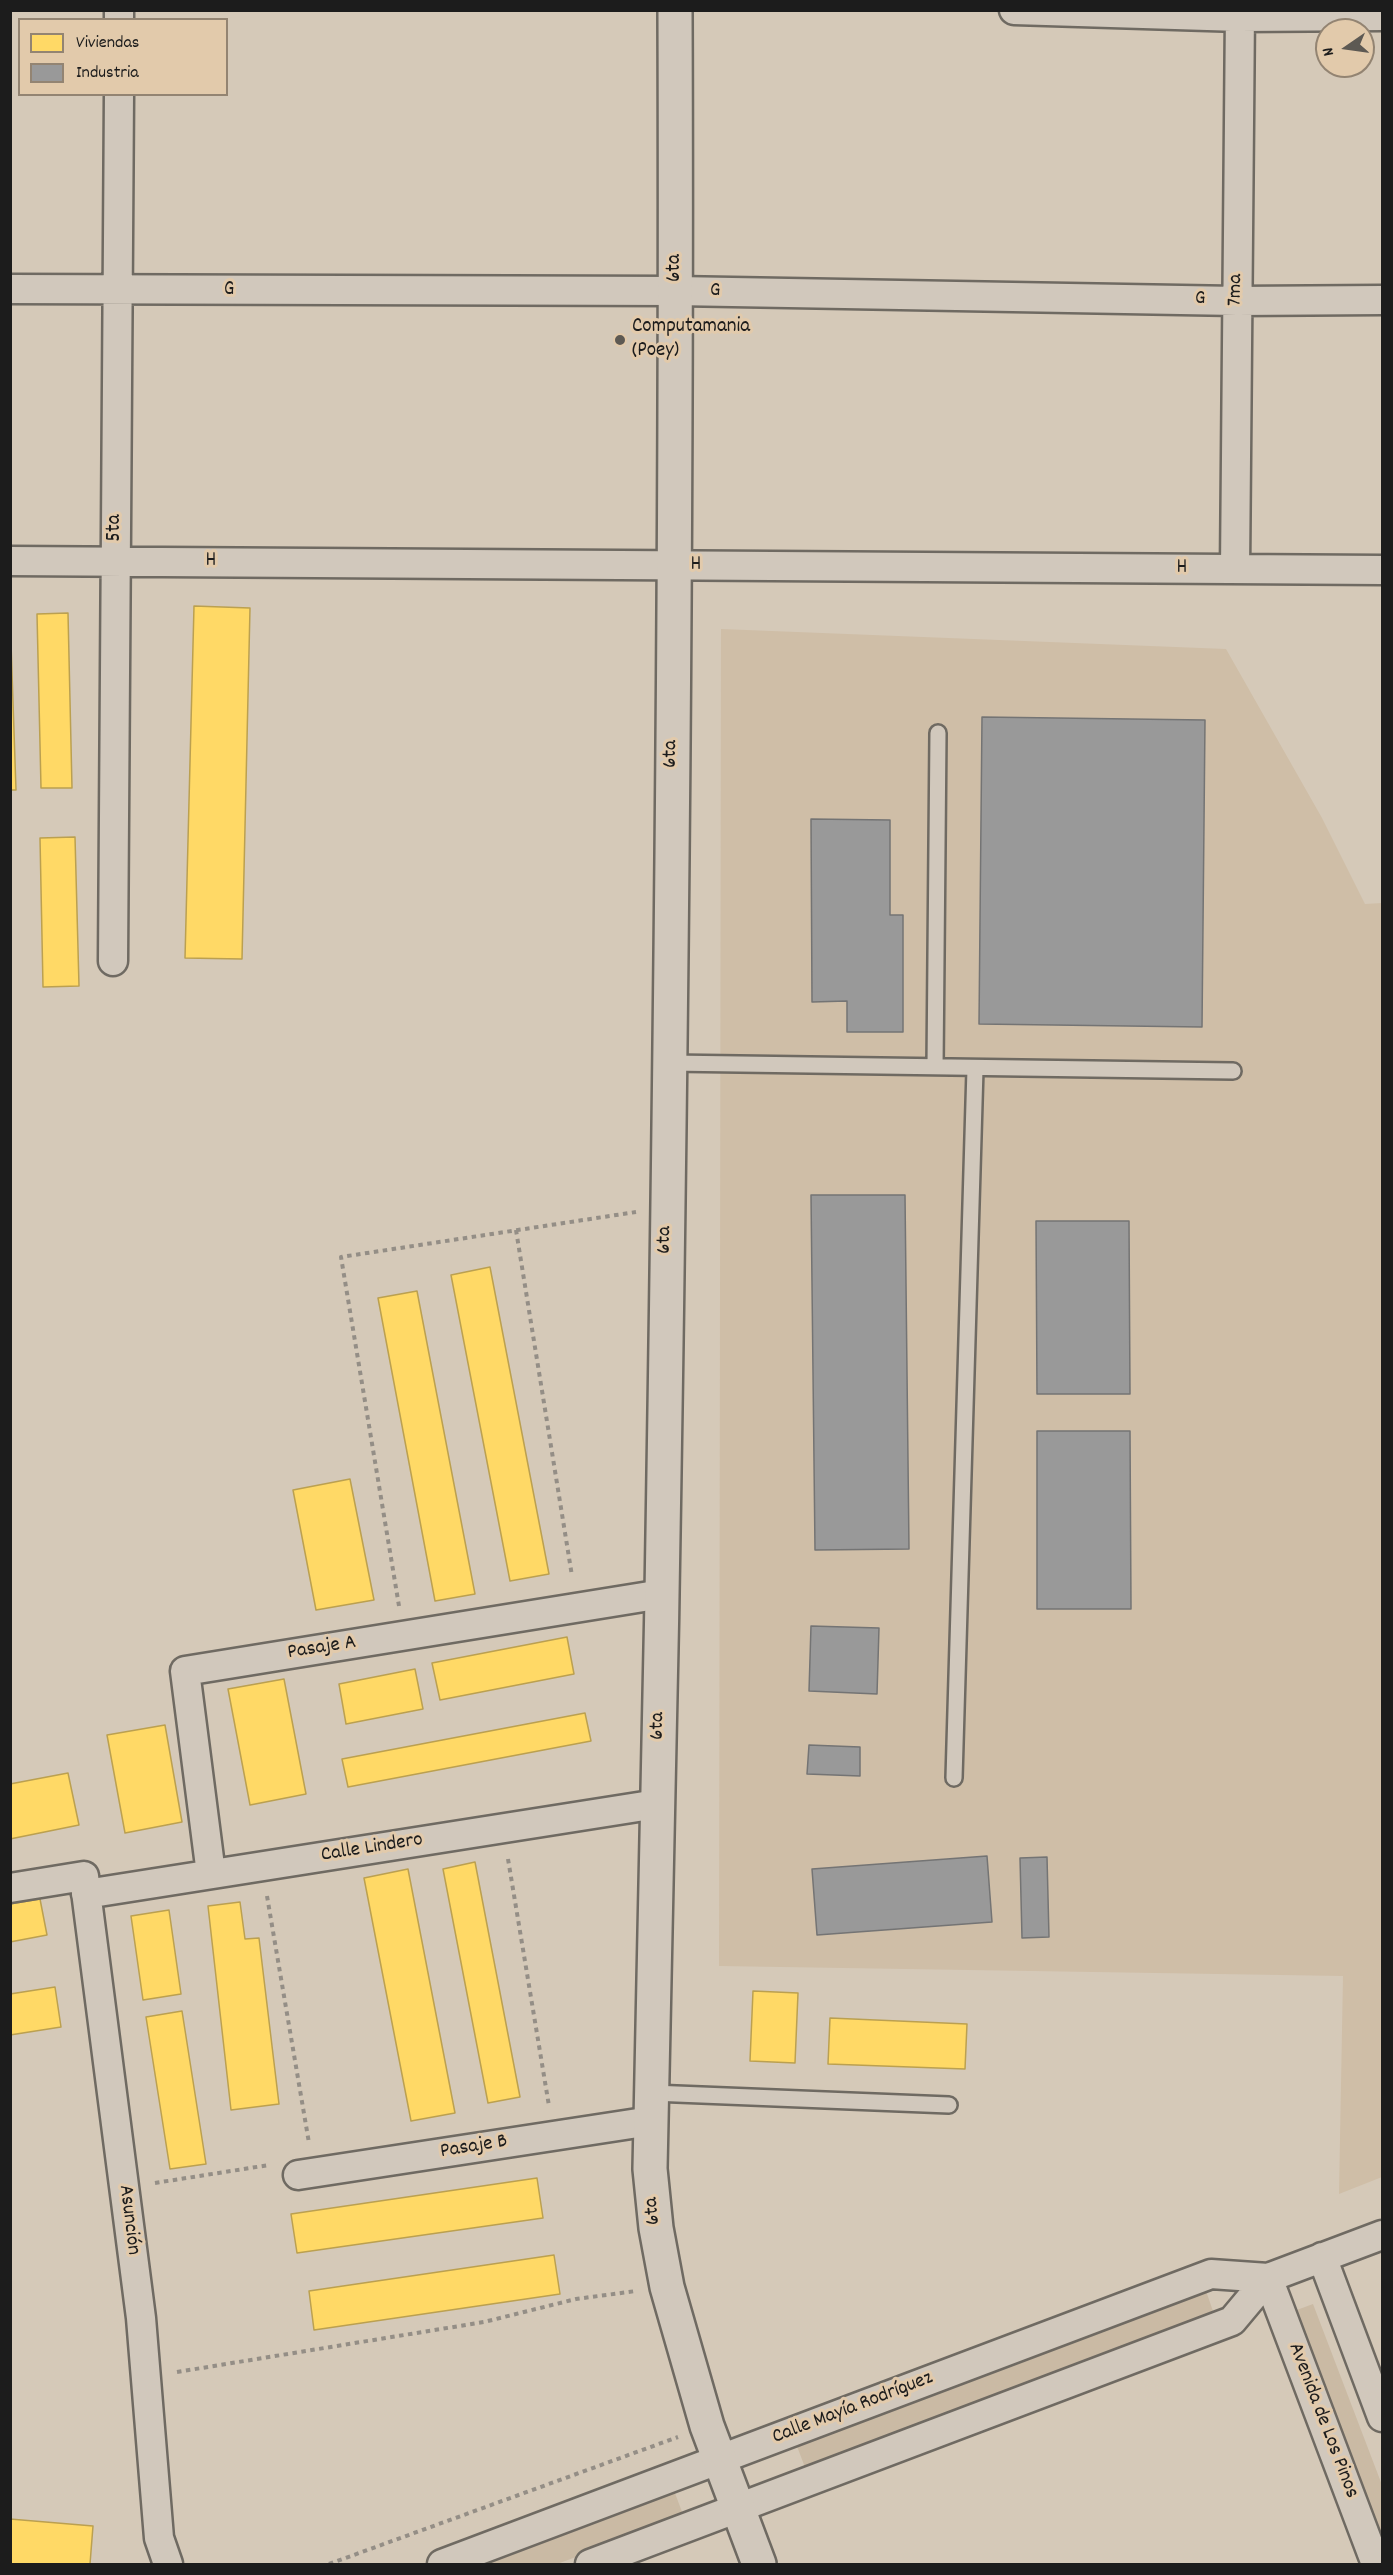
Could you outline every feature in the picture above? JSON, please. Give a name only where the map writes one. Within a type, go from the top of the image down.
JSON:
[{"type":"main road","name":"6ta","points":[[675,10],[676,291],[669,1063],[662,1594],[650,2169],[653,2205],[667,2288],[707,2426],[759,2565]]},
{"type":"street","points":[[1014,10],[1383,16]]},
{"type":"street","name":"7ma","points":[[1235,569],[1240,14]]},
{"type":"street","name":"5ta","points":[[113,961],[118,96]]},
{"type":"street","name":"G","points":[[10,290],[676,291],[1237,301],[1383,300]]},
{"type":"street","name":"H","points":[[10,561],[1383,570]]},
{"type":"street","name":"Pasaje A","points":[[211,1874],[185,1671],[662,1594]]},
{"type":"street","name":"Calle Lindero","points":[[10,1888],[85,1885],[211,1874],[657,1804]]},
{"type":"street","name":"Asunción","points":[[85,1885],[146,2377],[159,2538],[168,2565]]},
{"type":"street","name":"Pasaje B","points":[[306,2174],[554,2136],[651,2107]]},
{"type":"street","name":"Calle Mayía Rodríguez","points":[[442,2565],[1211,2274],[1268,2278],[1383,2235]]},
{"type":"street","points":[[1322,2257],[1383,2417]]},
{"type":"street","name":"Calle Mayía Rodríguez","points":[[590,2565],[1232,2320],[1268,2278]]},
{"type":"street","name":"Avenida de Los Pinos","points":[[1268,2278],[1376,2565]]},
{"type":"lane","points":[[935,1067],[938,733]]},
{"type":"lane","points":[[669,1063],[1233,1071]]},
{"type":"lane","points":[[954,1778],[975,1069]]},
{"type":"lane","points":[[651,2107],[949,2105]]},
{"type":"path","points":[[404,1636],[341,1257],[667,1207]]},
{"type":"path","points":[[516,1230],[578,1608]]},
{"type":"path","points":[[503,1828],[554,2136]]},
{"type":"path","points":[[124,2188],[273,2165],[306,2174],[262,1866]]},
{"type":"path","points":[[146,2377],[484,2322],[576,2299],[667,2288]]},
{"type":"path","points":[[329,2565],[707,2426]]},
{"type":"shaded area","points":[[721,629],[1226,649],[1322,818],[1365,904],[1382,903],[1382,2177],[1339,2194],[1343,1976],[719,1966]]},
{"type":"shaded area","points":[[1205,2288],[1215,2317],[806,2470],[795,2441]]},
{"type":"shaded area","points":[[1313,2304],[1382,2485],[1382,2541],[1294,2311]]},
{"type":"shaded area","points":[[673,2488],[684,2517],[557,2564],[469,2564]]},
{"type":"building: Viviendas","points":[[194,606],[250,608],[242,959],[185,958]]},
{"type":"building: Viviendas","points":[[68,613],[72,788],[41,788],[37,614]]},
{"type":"building: Viviendas","points":[[10,614],[16,790],[10,790]]},
{"type":"building: Viviendas","points":[[75,837],[79,986],[43,987],[40,838]]},
{"type":"building: Viviendas","points":[[490,1267],[549,1574],[510,1581],[451,1275]]},
{"type":"building: Viviendas","points":[[417,1291],[475,1594],[435,1601],[378,1298]]},
{"type":"building: Viviendas","points":[[350,1479],[374,1600],[316,1610],[293,1490]]},
{"type":"building: Viviendas","points":[[567,1637],[574,1674],[440,1700],[432,1663]]},
{"type":"building: Viviendas","points":[[415,1669],[423,1709],[346,1724],[339,1684]]},
{"type":"building: Viviendas","points":[[284,1679],[306,1794],[250,1805],[228,1689]]},
{"type":"building: Viviendas","points":[[585,1713],[591,1741],[348,1787],[342,1759]]},
{"type":"building: Viviendas","points":[[165,1725],[182,1822],[125,1833],[107,1735]]},
{"type":"building: Viviendas","points":[[68,1773],[79,1825],[10,1839],[10,1784]]},
{"type":"building: Viviendas","points":[[475,1862],[520,2097],[488,2103],[443,1869]]},
{"type":"building: Viviendas","points":[[408,1869],[455,2113],[411,2121],[364,1878]]},
{"type":"building: Viviendas","points":[[40,1899],[47,1935],[10,1942],[10,1904]]},
{"type":"building: Viviendas","points":[[240,1902],[245,1939],[259,1938],[279,2104],[231,2110],[208,1906]]},
{"type":"building: Viviendas","points":[[169,1910],[181,1994],[143,2000],[131,1916]]},
{"type":"building: Viviendas","points":[[55,1987],[61,2027],[10,2035],[10,1994]]},
{"type":"building: Viviendas","points":[[753,1991],[798,1993],[795,2063],[750,2061]]},
{"type":"building: Viviendas","points":[[182,2011],[206,2164],[170,2169],[146,2017]]},
{"type":"building: Viviendas","points":[[830,2018],[967,2024],[965,2069],[828,2064]]},
{"type":"building: Viviendas","points":[[537,2178],[543,2218],[297,2253],[291,2214]]},
{"type":"building: Viviendas","points":[[554,2255],[560,2294],[314,2330],[309,2291]]},
{"type":"building: Viviendas","points":[[10,2519],[93,2526],[90,2564],[10,2564]]},
{"type":"building: Industria","points":[[982,717],[1205,720],[1202,1027],[979,1024]]},
{"type":"building: Industria","points":[[811,819],[890,820],[890,915],[903,915],[903,1032],[847,1032],[847,1001],[812,1002]]},
{"type":"building: Industria","points":[[811,1195],[905,1195],[909,1549],[815,1550]]},
{"type":"building: Industria","points":[[1036,1221],[1129,1221],[1130,1394],[1037,1394]]},
{"type":"building: Industria","points":[[1037,1431],[1130,1431],[1131,1609],[1037,1609]]},
{"type":"building: Industria","points":[[811,1626],[879,1628],[877,1694],[809,1691]]},
{"type":"building: Industria","points":[[809,1745],[860,1747],[860,1776],[807,1774]]},
{"type":"building: Industria","points":[[987,1856],[992,1922],[817,1935],[812,1869]]},
{"type":"building: Industria","points":[[1047,1857],[1049,1937],[1022,1938],[1020,1858]]},
{"type":"place","name":"Computamania (Poey)","points":[[620,340]]}]
